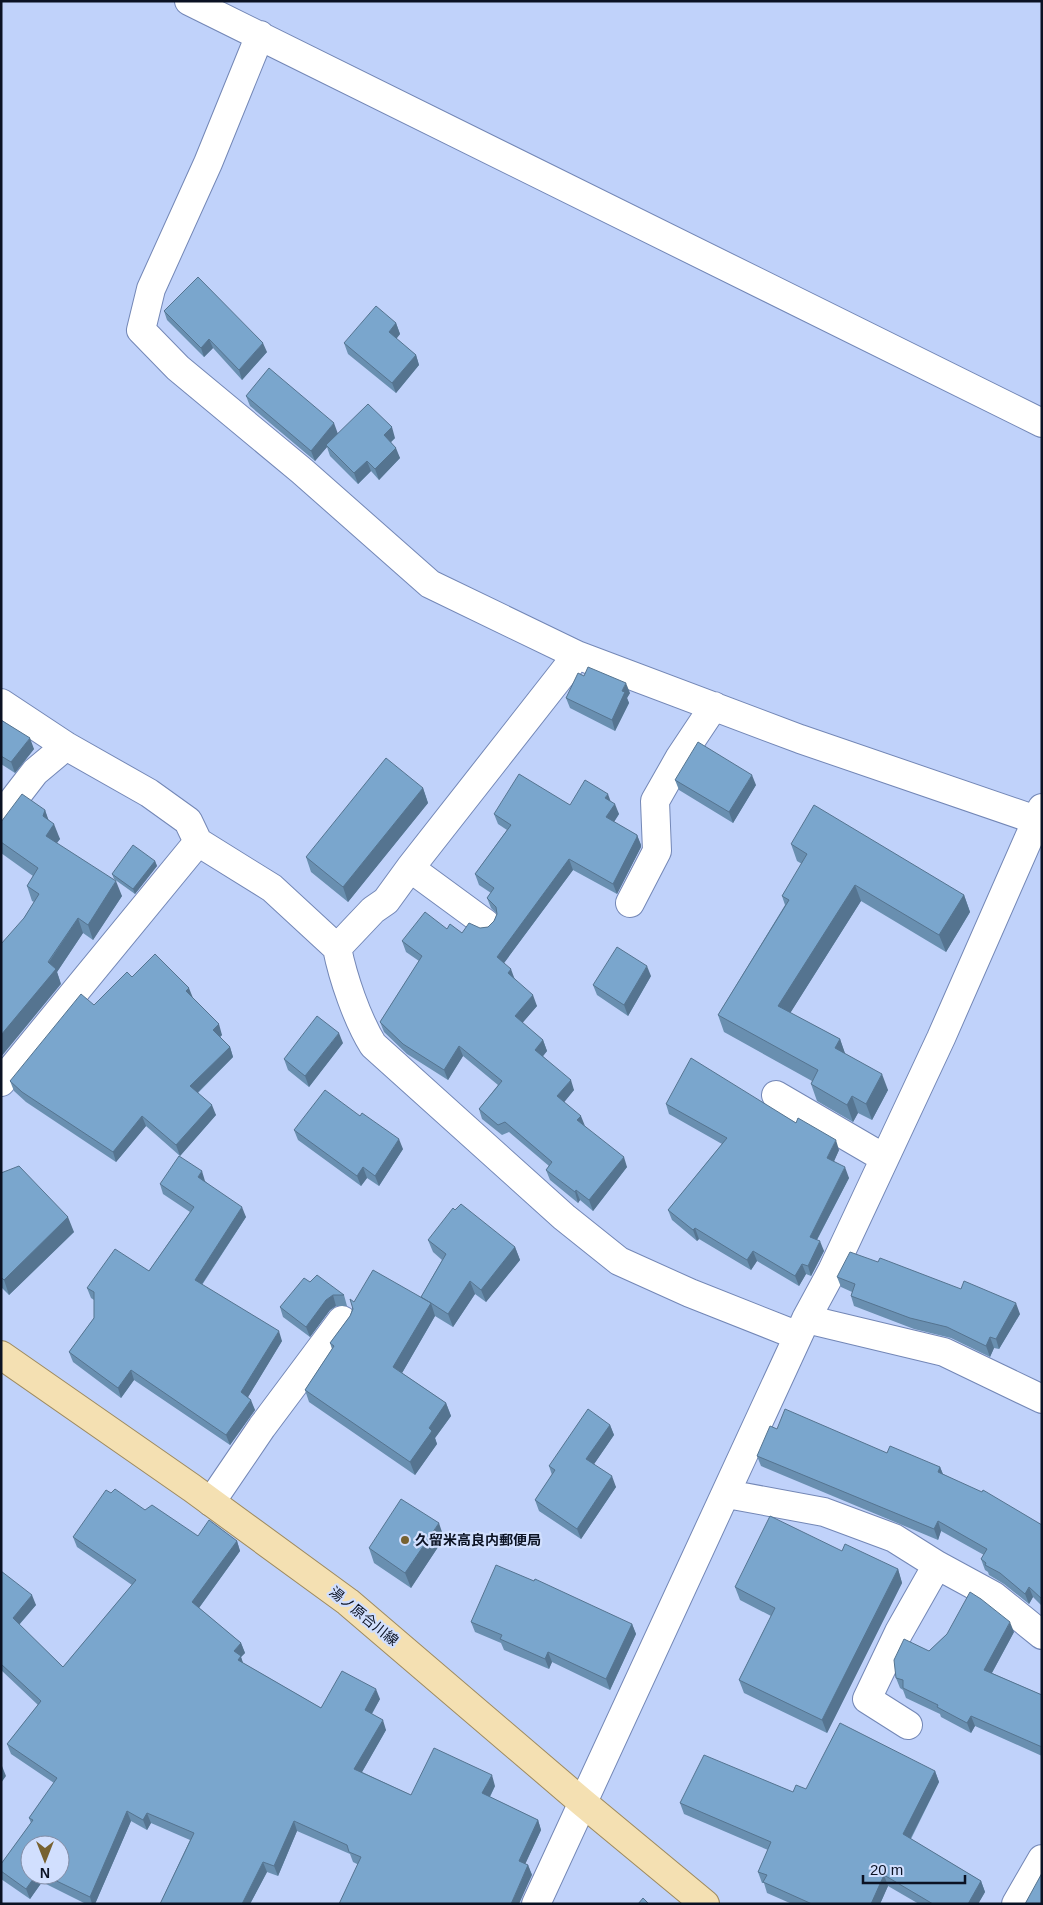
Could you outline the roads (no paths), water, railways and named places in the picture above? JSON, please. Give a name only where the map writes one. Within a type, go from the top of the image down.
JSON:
[{"type":"main road","name":"湯ノ原合川線","points":[[1,1355],[211,1502],[348,1602],[582,1802],[706,1904]]},
{"type":"street","points":[[189,1],[1042,423]]},
{"type":"street","points":[[260,35],[208,163],[151,289],[141,330],[178,368],[302,471],[430,584],[577,655],[800,739],[1040,817],[941,1038],[832,1271],[798,1326],[726,1494],[536,1904]]},
{"type":"street","points":[[337,948],[373,910],[386,900],[577,655]]},
{"type":"street","points":[[1,704],[66,746],[149,793],[188,821],[198,842],[272,888],[337,948],[364,1031],[373,1045],[564,1217],[619,1261],[690,1293],[798,1326],[944,1352],[1042,1400]]},
{"type":"street","points":[[630,903],[657,851],[655,801],[680,757],[714,706]]},
{"type":"street","points":[[1,816],[35,772],[66,746]]},
{"type":"street","points":[[1,1082],[198,842]]},
{"type":"street","points":[[410,868],[485,923]]},
{"type":"street","points":[[776,1095],[884,1158]]},
{"type":"street","points":[[211,1502],[262,1426],[342,1320]]},
{"type":"street","points":[[726,1494],[824,1512],[894,1538],[937,1565],[994,1596],[1042,1635]]},
{"type":"street","points":[[908,1725],[867,1699],[899,1632],[937,1565]]},
{"type":"street","points":[[1016,1904],[1042,1859]]},
{"type":"place","name":"久留米高良内郵便局","points":[[405,1540]]}]
